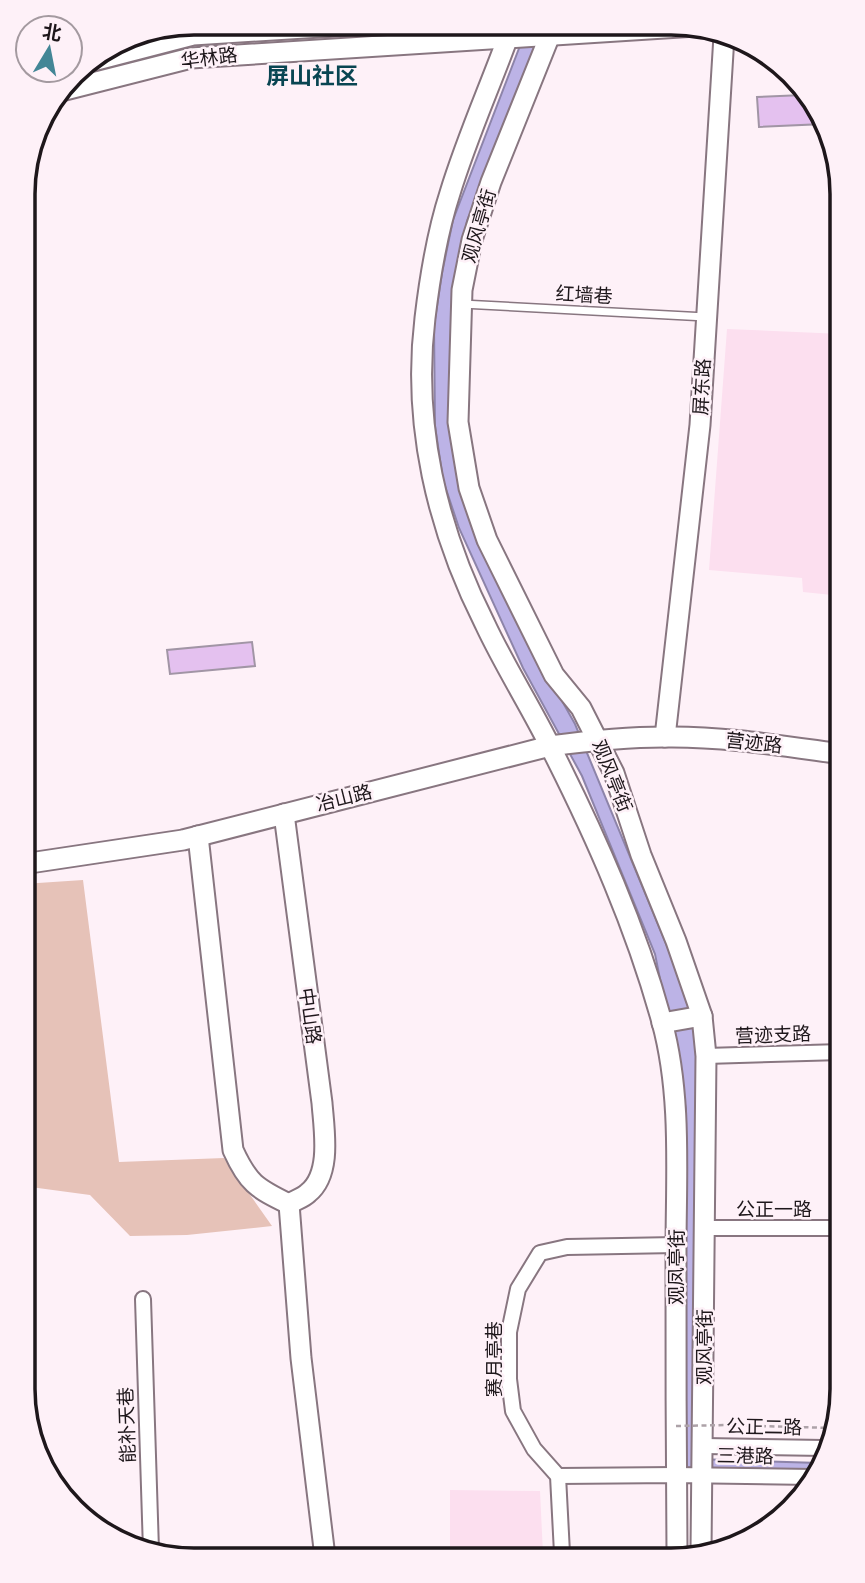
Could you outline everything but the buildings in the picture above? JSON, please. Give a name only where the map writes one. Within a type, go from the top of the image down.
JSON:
[{"type":"street","name":"华林路","points":[[117,54],[189,35]]},
{"type":"street","points":[[217,35],[218,56]]},
{"type":"street","name":"华林路","points":[[76,87],[191,58],[550,35]]},
{"type":"street","name":"观风亭街","points":[[550,35],[491,182],[472,240],[461,304],[458,422],[469,488],[487,540],[554,675],[581,708],[614,773],[641,855],[677,941],[702,1016],[706,1056],[701,1545]]},
{"type":"street","name":"观风亭街","points":[[508,37],[453,183],[439,233],[424,321],[423,417],[429,464],[436,497],[467,587],[586,820],[629,918],[663,1023]]},
{"type":"street","name":"屏东路","points":[[665,737],[700,425],[724,44]]},
{"type":"street","name":"冶山路","points":[[35,862],[198,836],[550,746],[598,740],[665,737]]},
{"type":"street","name":"营迹路","points":[[665,737],[729,740],[830,753]]},
{"type":"street","name":"中山路","points":[[284,814],[322,1103],[325,1146],[321,1174],[310,1193],[289,1204]]},
{"type":"street","points":[[198,836],[233,1150],[244,1175],[266,1193],[289,1204],[304,1384],[324,1548]]},
{"type":"street","points":[[663,1023],[702,1016]]},
{"type":"street","name":"观凤亭街","points":[[663,1023],[673,1079],[677,1166],[677,1548]]},
{"type":"street","name":"营迹支路","points":[[706,1056],[830,1052]]},
{"type":"street","name":"公正一路","points":[[705,1228],[830,1228]]},
{"type":"street","name":"赛月亭巷","points":[[558,1476],[534,1449],[513,1412],[509,1379],[509,1332],[518,1289],[540,1253],[566,1247],[676,1245]]},
{"type":"street","name":"能补天巷","points":[[143,1299],[151,1542]]},
{"type":"street","name":"公正二路","points":[[704,1446],[819,1448]]},
{"type":"street","points":[[558,1476],[562,1548]]},
{"type":"street","name":"三港路","points":[[558,1476],[803,1477]]},
{"type":"lane","name":"红墙巷","points":[[461,304],[706,317]]},
{"type":"path","points":[[676,1426],[825,1428]]},
{"type":"shaded area","points":[[524,35],[543,35],[467,221],[457,271],[452,322],[482,545],[511,610],[575,724],[689,999],[700,1072],[697,1459],[812,1463],[806,1473],[684,1470],[686,1109],[655,954],[582,776],[523,668],[459,528],[443,480],[435,426],[434,326],[453,220]]},
{"type":"shaded area","points":[[727,329],[830,333],[830,595],[803,592],[802,578],[709,570]]},
{"type":"shaded area","points":[[83,880],[119,1162],[224,1158],[272,1226],[187,1235],[130,1236],[90,1195],[35,1188],[35,883]]},
{"type":"shaded area","points":[[450,1490],[540,1491],[543,1548],[450,1548]]},
{"type":"district","name":"屏山社区","points":[[312,76]]}]
